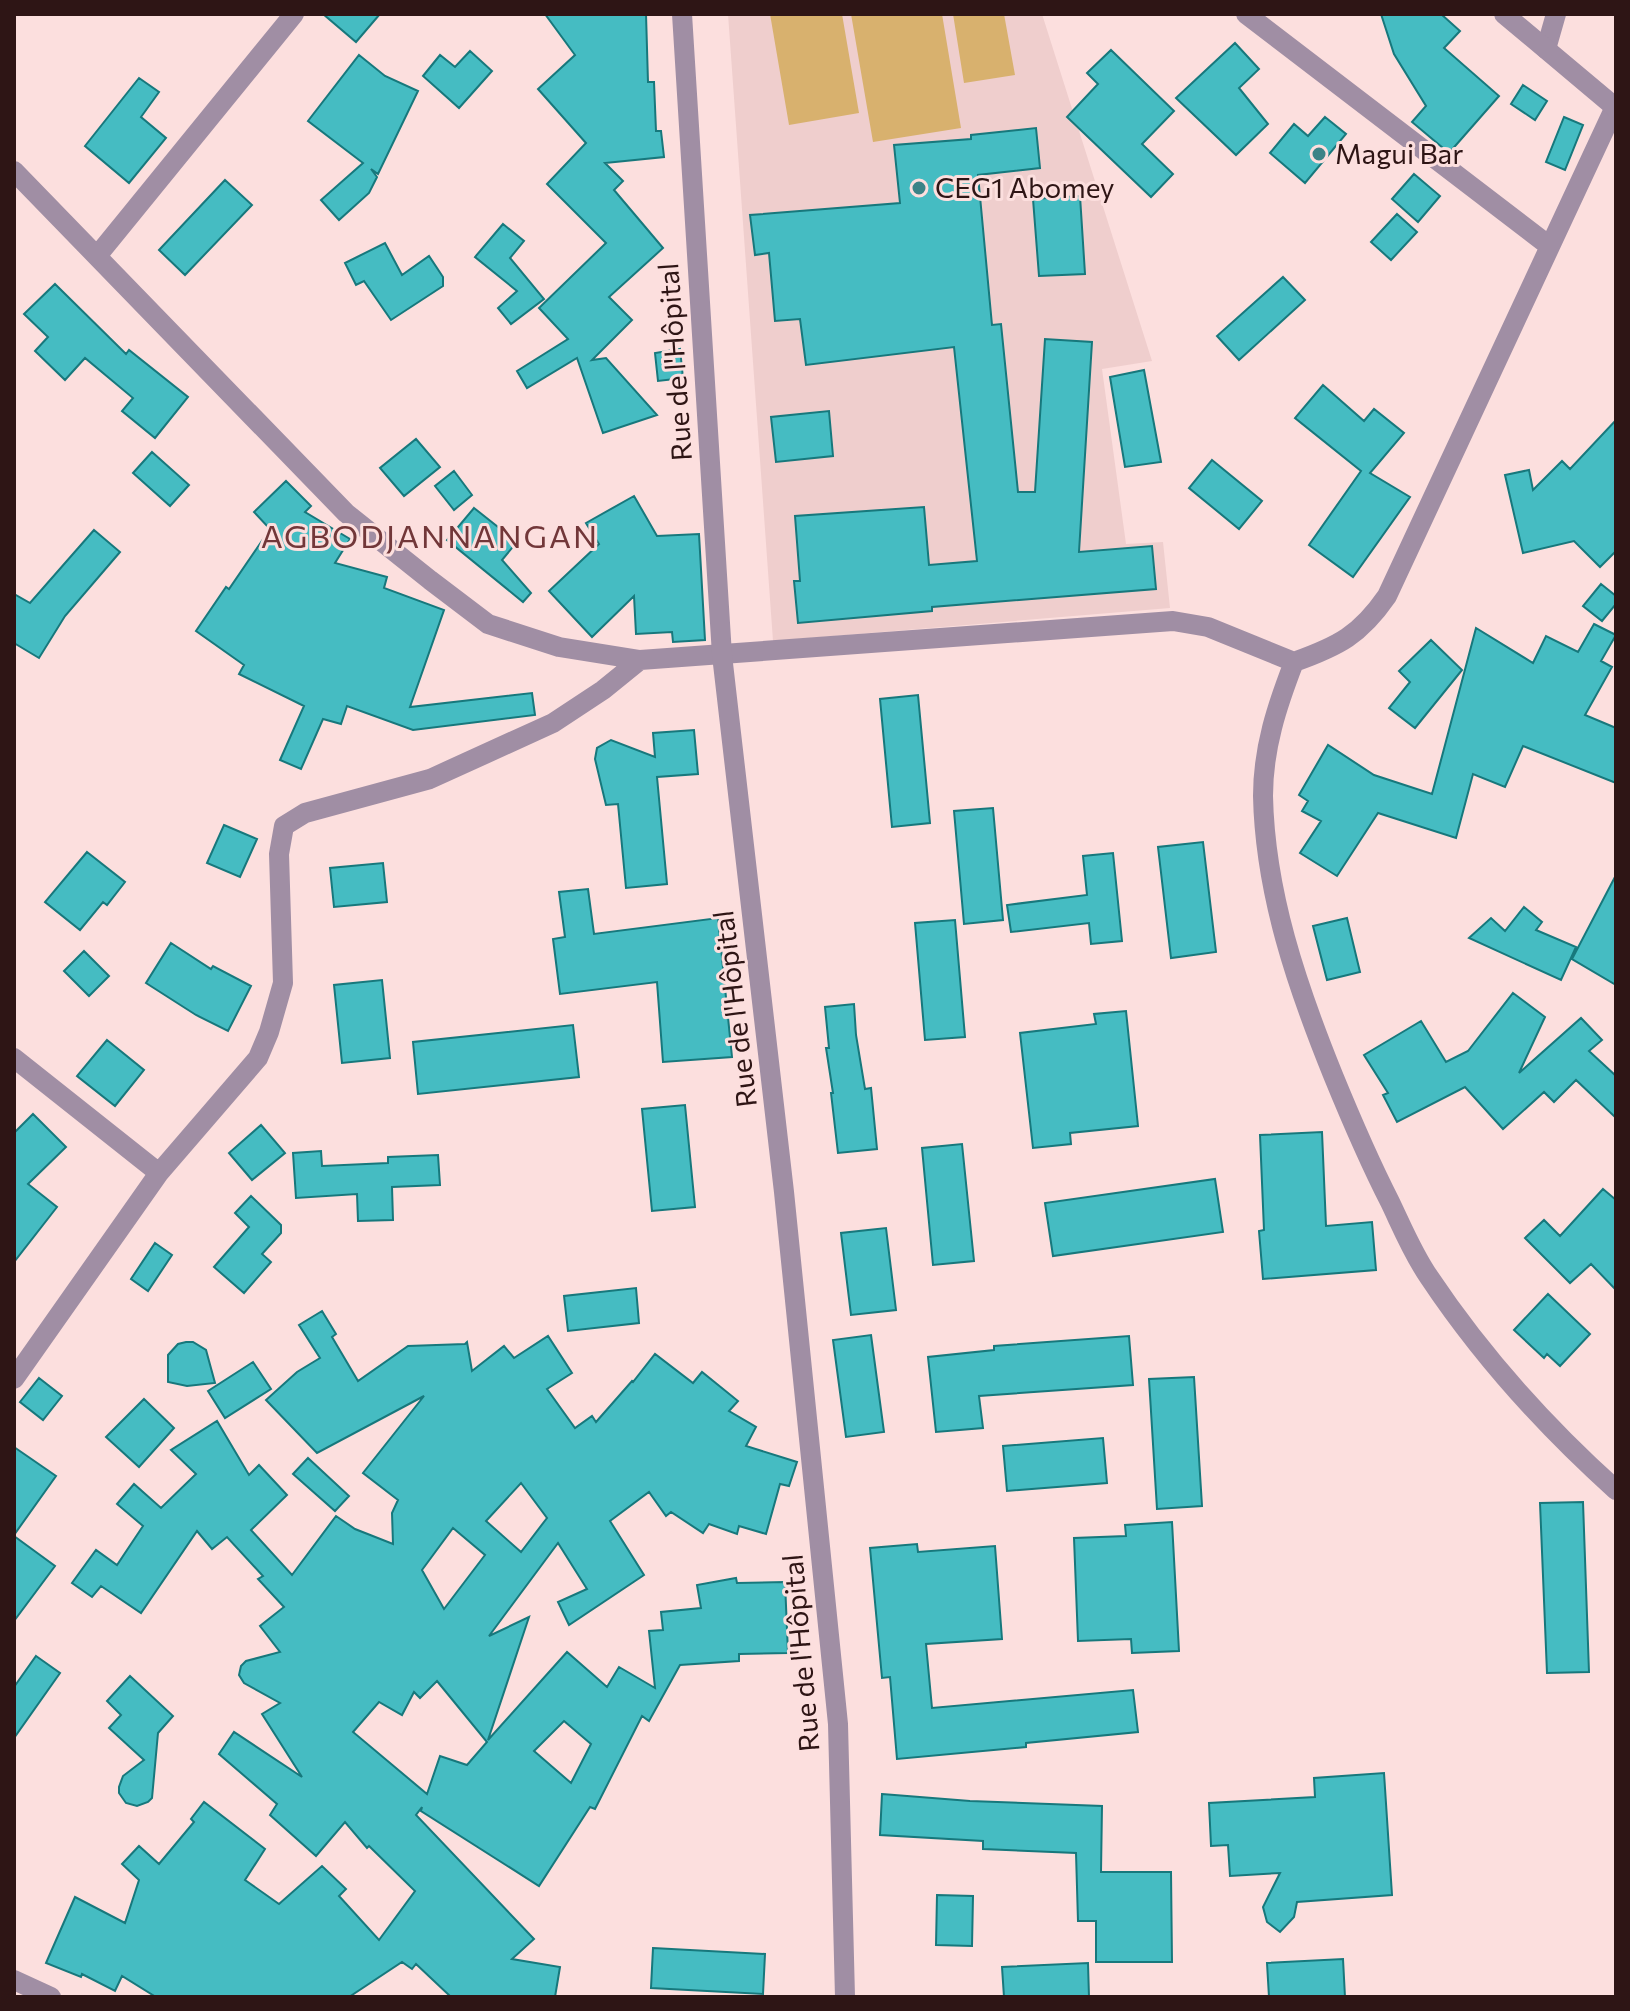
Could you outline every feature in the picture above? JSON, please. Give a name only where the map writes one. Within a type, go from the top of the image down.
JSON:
[{"type":"street","points":[[97,256],[294,14]]},
{"type":"street","name":"Rue de l'Hôpital","points":[[682,14],[722,655],[784,1192],[837,1708],[845,1997]]},
{"type":"street","points":[[1246,14],[1548,245]]},
{"type":"street","points":[[14,171],[346,513],[488,624],[559,647],[640,660],[1173,621],[1208,627],[1294,662],[1329,649],[1353,634],[1369,621],[1387,596],[1548,245],[1615,108],[1504,14]]},
{"type":"street","points":[[1546,49],[1556,14]]},
{"type":"street","points":[[14,1379],[159,1173],[258,1058],[283,983],[279,854],[284,826],[305,813],[430,779],[553,723],[603,690],[640,660]]},
{"type":"street","points":[[1294,662],[1275,711],[1268,740],[1263,794],[1268,863],[1287,949],[1311,1020],[1366,1156],[1427,1276],[1500,1372],[1616,1490]]},
{"type":"street","points":[[14,1058],[159,1173]]},
{"type":"street","points":[[14,1980],[51,1997]]},
{"type":"shaded area","name":"CEG1 Abomey","points":[[728,14],[1042,14],[1152,361],[1102,369],[1126,544],[1163,542],[1170,608],[773,641]]},
{"type":"shaded area","points":[[770,14],[842,14],[859,113],[789,125]]},
{"type":"shaded area","points":[[851,14],[942,14],[961,128],[873,142]]},
{"type":"shaded area","points":[[953,14],[1004,14],[1015,75],[964,83]]},
{"type":"building","points":[[323,14],[380,14],[356,42]]},
{"type":"building","points":[[545,14],[646,14],[648,82],[654,82],[656,131],[661,131],[664,157],[605,163],[623,181],[614,190],[663,248],[609,297],[632,320],[592,360],[606,358],[657,415],[603,433],[577,358],[527,388],[517,371],[568,339],[539,308],[606,243],[547,184],[586,143],[538,89],[575,55]]},
{"type":"building","points":[[1381,14],[1441,14],[1460,31],[1444,48],[1499,96],[1449,153],[1412,122],[1426,106],[1394,54]]},
{"type":"building","points":[[1235,43],[1259,69],[1239,88],[1268,124],[1236,155],[1176,98]]},
{"type":"building","points":[[1111,50],[1174,111],[1142,144],[1173,174],[1151,197],[1067,117],[1098,84],[1087,73]]},
{"type":"building","points":[[470,51],[492,71],[459,108],[423,76],[440,55],[455,67]]},
{"type":"building","points":[[359,55],[385,76],[418,91],[378,174],[371,169],[377,177],[369,193],[339,220],[321,200],[363,163],[308,121]]},
{"type":"building","points":[[139,78],[159,92],[141,117],[166,138],[129,183],[85,146]]},
{"type":"building","points":[[1523,85],[1547,101],[1535,120],[1511,104]]},
{"type":"building","points":[[1325,117],[1346,134],[1305,183],[1270,153],[1294,124],[1308,136]]},
{"type":"building","points":[[1564,117],[1583,125],[1565,170],[1546,162]]},
{"type":"building","points":[[1036,128],[1040,168],[978,175],[992,325],[1001,324],[1018,492],[1035,492],[1045,339],[1092,342],[1079,552],[1152,546],[1156,589],[932,607],[932,611],[798,623],[794,581],[800,581],[795,516],[924,507],[929,565],[977,561],[954,347],[806,365],[800,319],[775,321],[769,253],[755,255],[750,215],[900,203],[894,145],[971,139],[971,135]]},
{"type":"building","points":[[1414,174],[1440,196],[1418,222],[1392,199]]},
{"type":"building","points":[[225,180],[252,205],[185,275],[159,250]]},
{"type":"building","points":[[1080,196],[1085,274],[1039,276],[1033,199]]},
{"type":"building","points":[[1397,214],[1417,232],[1391,260],[1371,242]]},
{"type":"building","points":[[503,224],[524,241],[510,258],[544,299],[511,324],[498,308],[517,291],[475,257]]},
{"type":"building","points":[[385,243],[402,275],[429,256],[443,277],[443,286],[391,320],[364,281],[356,285],[345,263]]},
{"type":"building","points":[[1283,277],[1305,300],[1239,360],[1217,336]]},
{"type":"building","points":[[55,284],[126,354],[129,350],[188,397],[155,438],[122,411],[133,398],[85,358],[65,380],[35,351],[48,337],[24,314]]},
{"type":"building","points":[[680,349],[683,378],[658,381],[655,353]]},
{"type":"building","points":[[1144,370],[1161,462],[1125,467],[1110,377]]},
{"type":"building","points":[[1323,385],[1364,421],[1374,409],[1404,433],[1370,473],[1410,497],[1353,577],[1309,545],[1361,471],[1295,418]]},
{"type":"building","points":[[829,411],[833,456],[776,462],[771,417]]},
{"type":"building","points":[[1616,420],[1616,551],[1600,567],[1574,541],[1523,553],[1505,475],[1529,470],[1533,490],[1562,461],[1570,469]]},
{"type":"building","points":[[416,439],[440,467],[404,496],[380,468]]},
{"type":"building","points":[[152,452],[189,485],[170,506],[133,473]]},
{"type":"building","points":[[1212,460],[1262,501],[1239,529],[1189,488]]},
{"type":"building","points":[[454,471],[472,495],[454,510],[435,486]]},
{"type":"building","points":[[286,481],[311,506],[305,512],[350,539],[335,563],[387,577],[384,588],[444,610],[410,707],[532,693],[535,715],[413,730],[347,706],[341,724],[323,719],[301,769],[280,760],[304,706],[239,674],[244,665],[196,631],[270,529],[254,512]]},
{"type":"building","points":[[634,496],[657,536],[699,534],[705,640],[673,642],[672,632],[636,634],[634,596],[592,637],[549,591],[599,544],[586,523]]},
{"type":"building","points":[[474,508],[517,542],[502,560],[531,593],[523,602],[447,540]]},
{"type":"building","points":[[94,530],[120,552],[65,616],[39,658],[14,643],[14,594],[30,603]]},
{"type":"building","points":[[1601,584],[1616,596],[1616,604],[1602,621],[1583,606]]},
{"type":"building","points":[[1594,624],[1616,635],[1601,661],[1612,667],[1585,715],[1616,728],[1616,783],[1523,746],[1505,787],[1473,774],[1456,838],[1378,813],[1337,876],[1300,853],[1321,821],[1302,811],[1308,801],[1299,795],[1328,745],[1374,775],[1432,794],[1476,628],[1533,663],[1546,636],[1578,652]]},
{"type":"building","points":[[1431,640],[1462,670],[1415,728],[1389,708],[1410,682],[1399,671]]},
{"type":"building","points":[[918,695],[930,823],[892,827],[880,699]]},
{"type":"building","points":[[694,730],[698,774],[657,777],[667,884],[626,888],[618,804],[606,805],[595,759],[597,748],[611,740],[655,757],[653,733]]},
{"type":"building","points":[[993,808],[1003,920],[964,924],[954,811]]},
{"type":"building","points":[[224,825],[257,839],[240,877],[207,863]]},
{"type":"building","points":[[1203,842],[1216,952],[1171,958],[1158,847]]},
{"type":"building","points":[[87,852],[125,882],[107,905],[103,902],[80,930],[45,902]]},
{"type":"building","points":[[1113,853],[1122,941],[1091,944],[1089,923],[1011,932],[1007,905],[1087,895],[1083,856]]},
{"type":"building","points":[[383,863],[387,902],[334,907],[330,868]]},
{"type":"building","points":[[1616,875],[1616,985],[1572,959]]},
{"type":"building","points":[[588,889],[594,934],[718,918],[732,1057],[663,1062],[657,982],[560,994],[553,939],[565,937],[559,892]]},
{"type":"building","points":[[1524,907],[1542,922],[1536,930],[1576,947],[1561,980],[1469,938],[1491,918],[1505,931]]},
{"type":"building","points":[[1347,918],[1360,972],[1327,980],[1313,926]]},
{"type":"building","points":[[955,920],[965,1037],[925,1040],[915,923]]},
{"type":"building","points":[[171,943],[211,969],[213,966],[251,986],[228,1031],[146,983]]},
{"type":"building","points":[[84,951],[109,976],[89,996],[64,971]]},
{"type":"building","points":[[382,980],[390,1058],[342,1063],[334,985]]},
{"type":"building","points":[[1513,993],[1545,1017],[1519,1073],[1581,1018],[1602,1040],[1589,1051],[1616,1076],[1616,1118],[1576,1080],[1554,1102],[1544,1092],[1503,1129],[1465,1087],[1397,1122],[1383,1095],[1388,1093],[1364,1055],[1421,1021],[1446,1062],[1468,1051]]},
{"type":"building","points":[[854,1004],[865,1089],[871,1088],[877,1149],[838,1153],[826,1048],[829,1048],[825,1007]]},
{"type":"building","points":[[1126,1011],[1138,1126],[1070,1133],[1071,1144],[1033,1148],[1020,1033],[1096,1024],[1094,1014]]},
{"type":"building","points":[[573,1025],[579,1077],[418,1094],[413,1042]]},
{"type":"building","points":[[107,1040],[144,1070],[115,1106],[77,1076]]},
{"type":"building","points":[[685,1105],[695,1207],[652,1211],[642,1109]]},
{"type":"building","points":[[33,1114],[66,1147],[28,1184],[57,1207],[14,1262],[14,1133]]},
{"type":"building","points":[[261,1125],[285,1153],[252,1180],[229,1153]]},
{"type":"building","points":[[1322,1132],[1326,1226],[1372,1222],[1376,1270],[1263,1279],[1259,1231],[1264,1230],[1260,1135]]},
{"type":"building","points":[[962,1144],[974,1261],[933,1265],[922,1148]]},
{"type":"building","points":[[321,1151],[322,1166],[388,1163],[388,1157],[438,1155],[440,1185],[392,1187],[393,1220],[358,1221],[357,1194],[296,1198],[293,1153]]},
{"type":"building","points":[[1215,1179],[1223,1232],[1053,1256],[1045,1203]]},
{"type":"building","points":[[1603,1189],[1616,1200],[1616,1290],[1591,1264],[1570,1283],[1525,1238],[1544,1220],[1560,1236]]},
{"type":"building","points":[[251,1196],[281,1225],[281,1233],[262,1254],[271,1262],[244,1293],[214,1267],[249,1227],[235,1213]]},
{"type":"building","points":[[886,1228],[896,1310],[851,1315],[841,1233]]},
{"type":"building","points":[[155,1243],[172,1255],[148,1291],[131,1279]]},
{"type":"building","points":[[636,1288],[639,1323],[568,1331],[564,1296]]},
{"type":"building","points":[[1548,1294],[1590,1334],[1560,1366],[1547,1354],[1544,1358],[1514,1330]]},
{"type":"building","points":[[322,1311],[336,1334],[332,1337],[358,1381],[408,1346],[467,1342],[472,1371],[504,1346],[514,1358],[548,1336],[572,1373],[547,1389],[575,1428],[592,1416],[596,1422],[655,1354],[693,1383],[702,1372],[738,1401],[729,1411],[756,1427],[746,1446],[797,1462],[789,1486],[780,1484],[766,1534],[739,1526],[737,1534],[709,1524],[703,1533],[671,1512],[666,1516],[649,1492],[610,1521],[644,1575],[569,1625],[558,1602],[587,1589],[558,1543],[489,1636],[529,1617],[488,1740],[567,1652],[607,1687],[619,1667],[655,1688],[649,1631],[663,1630],[661,1612],[701,1608],[697,1585],[736,1578],[737,1583],[785,1582],[788,1653],[739,1654],[739,1661],[680,1665],[649,1721],[642,1716],[595,1809],[590,1807],[539,1886],[421,1811],[422,1807],[416,1815],[534,1939],[512,1959],[560,1967],[555,1997],[451,1997],[416,1964],[412,1969],[402,1962],[349,1997],[156,1997],[122,1976],[115,1991],[82,1974],[81,1977],[46,1963],[75,1897],[125,1923],[139,1880],[122,1864],[139,1846],[159,1864],[194,1822],[191,1819],[204,1802],[265,1849],[245,1880],[279,1904],[322,1866],[346,1889],[339,1896],[379,1940],[415,1891],[369,1846],[367,1848],[345,1822],[316,1856],[270,1815],[277,1804],[219,1754],[234,1732],[302,1777],[262,1714],[280,1703],[244,1683],[239,1675],[246,1661],[280,1652],[260,1626],[284,1607],[258,1579],[263,1576],[227,1537],[212,1549],[197,1531],[141,1613],[101,1586],[92,1597],[72,1583],[96,1550],[117,1565],[143,1526],[117,1504],[134,1484],[161,1508],[196,1474],[171,1450],[217,1421],[249,1475],[259,1465],[287,1495],[251,1530],[292,1575],[336,1516],[355,1529],[393,1544],[392,1513],[398,1500],[363,1473],[424,1396],[317,1453],[266,1400],[297,1372],[320,1358],[299,1325]],"holes":[[[521,1483],[547,1518],[521,1552],[486,1521]],[[453,1528],[485,1555],[444,1609],[422,1570]],[[437,1681],[487,1742],[467,1765],[440,1756],[427,1794],[353,1732],[379,1702],[402,1715],[414,1692],[420,1698]],[[564,1721],[591,1744],[571,1783],[534,1751]]]},
{"type":"building","points":[[871,1335],[884,1432],[846,1437],[833,1340]]},
{"type":"building","points":[[1129,1336],[1133,1385],[979,1396],[983,1428],[936,1432],[928,1357],[994,1350],[994,1346]]},
{"type":"building","points":[[193,1342],[206,1350],[215,1383],[187,1386],[168,1382],[168,1355],[178,1344]]},
{"type":"building","points":[[253,1362],[271,1389],[225,1418],[208,1391]]},
{"type":"building","points":[[1194,1377],[1202,1506],[1157,1509],[1149,1379]]},
{"type":"building","points":[[39,1378],[62,1396],[43,1420],[20,1402]]},
{"type":"building","points":[[144,1399],[174,1428],[139,1467],[106,1437]]},
{"type":"building","points":[[1103,1438],[1107,1483],[1007,1491],[1003,1446]]},
{"type":"building","points":[[14,1447],[56,1476],[14,1535]]},
{"type":"building","points":[[308,1458],[349,1496],[335,1511],[293,1474]]},
{"type":"building","points":[[1583,1502],[1589,1672],[1547,1673],[1540,1503]]},
{"type":"building","points":[[1172,1522],[1179,1651],[1132,1653],[1131,1639],[1078,1641],[1074,1538],[1126,1536],[1125,1525]]},
{"type":"building","points":[[14,1536],[55,1566],[14,1621]]},
{"type":"building","points":[[917,1544],[918,1552],[995,1546],[1002,1639],[926,1644],[932,1708],[1133,1690],[1138,1732],[1026,1743],[1026,1747],[897,1759],[890,1677],[882,1678],[870,1548]]},
{"type":"building","points":[[36,1656],[60,1673],[14,1738],[14,1687]]},
{"type":"building","points":[[130,1676],[173,1716],[158,1733],[152,1798],[137,1806],[126,1803],[119,1793],[119,1787],[123,1776],[144,1760],[109,1728],[121,1715],[107,1701]]},
{"type":"building","points":[[1384,1773],[1392,1895],[1297,1902],[1294,1917],[1280,1932],[1267,1922],[1263,1907],[1280,1873],[1230,1876],[1228,1845],[1211,1846],[1209,1803],[1315,1797],[1314,1778]]},
{"type":"building","points":[[882,1794],[1102,1806],[1101,1872],[1171,1872],[1172,1962],[1096,1962],[1096,1921],[1078,1921],[1076,1853],[983,1849],[983,1841],[880,1835]]},
{"type":"building","points":[[937,1895],[973,1896],[972,1946],[936,1945]]},
{"type":"building","points":[[653,1948],[765,1954],[763,1994],[651,1988]]},
{"type":"building","points":[[1343,1959],[1345,1997],[1269,1997],[1267,1963]]},
{"type":"building","points":[[1088,1963],[1089,1997],[1004,1997],[1002,1967]]},
{"type":"place","name":"Magui Bar","points":[[1319,154]]},
{"type":"place","name":"CEG1 Abomey","points":[[919,188]]},
{"type":"district","name":"AGBODJANNANGAN","points":[[430,537]]}]
